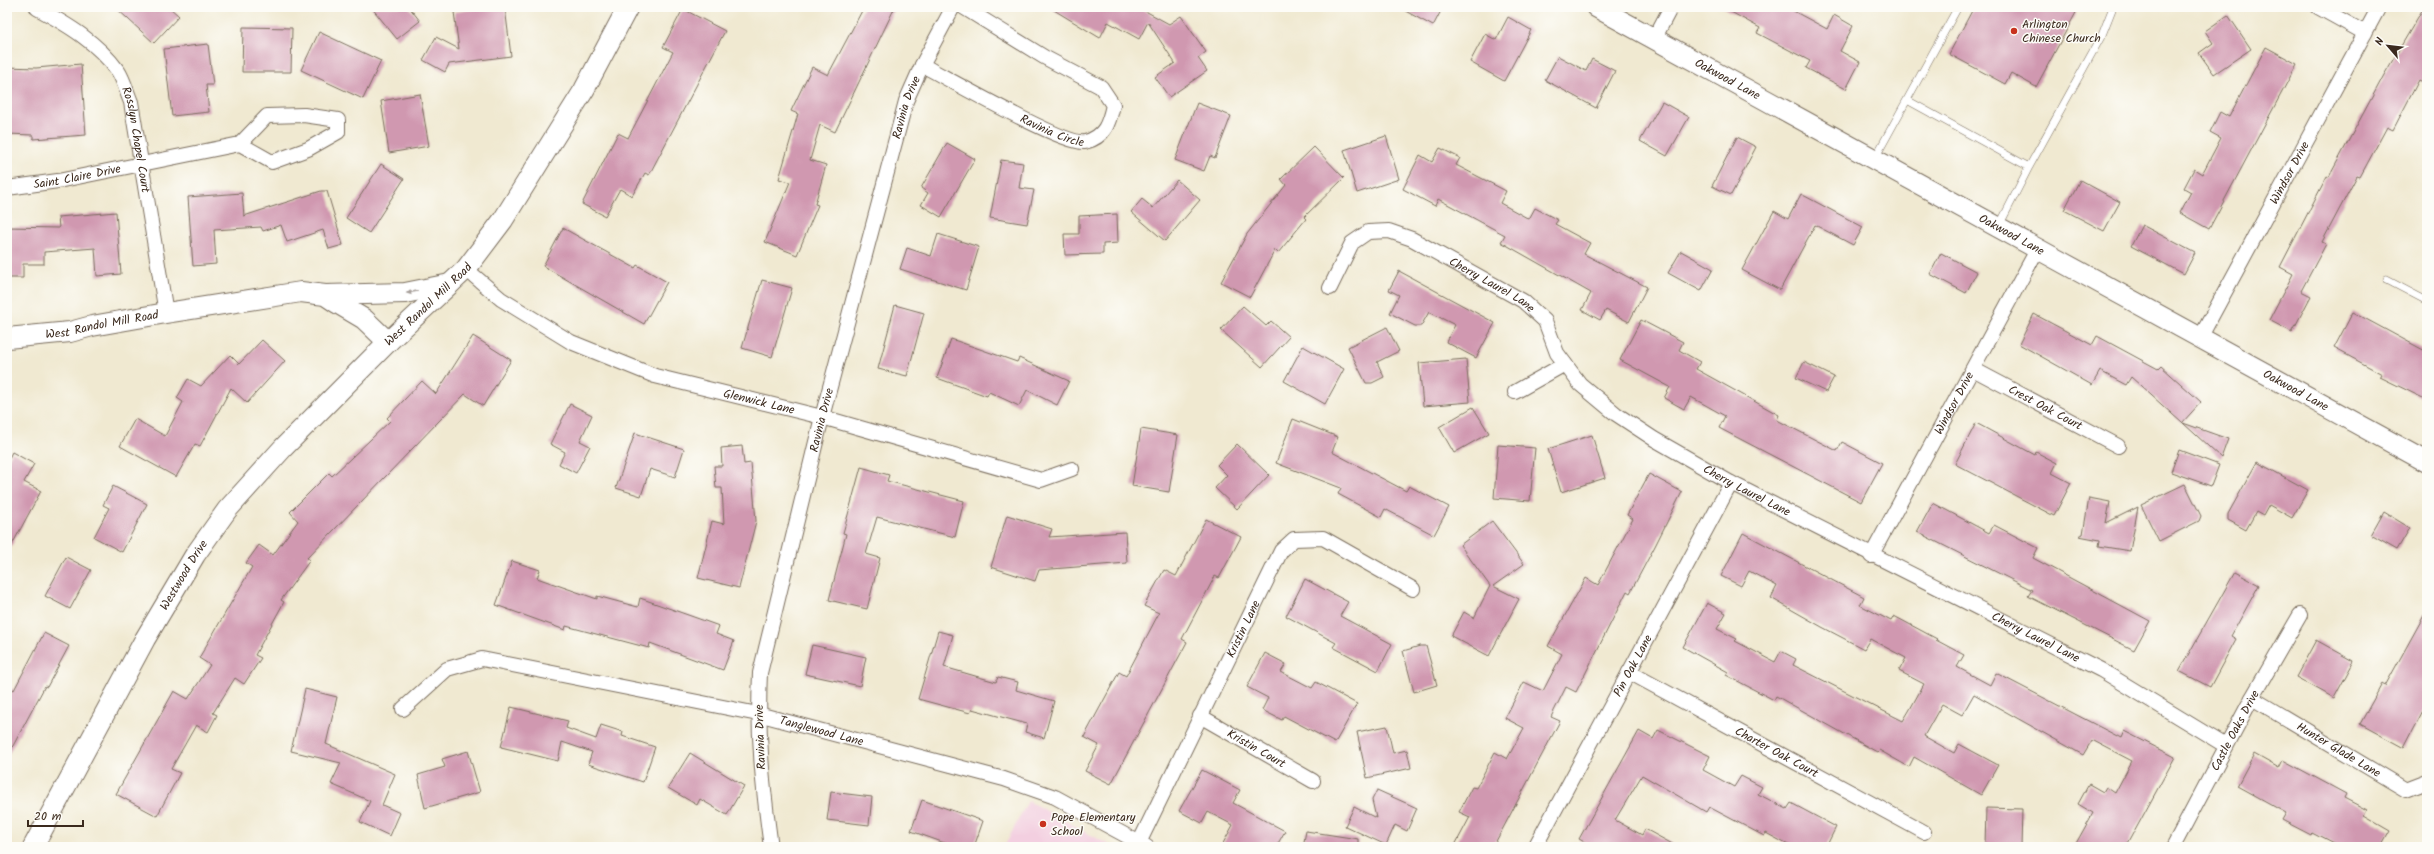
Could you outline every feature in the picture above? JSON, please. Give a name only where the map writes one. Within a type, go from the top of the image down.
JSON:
[{"type":"street","name":"West Randol Mill Road","points":[[7,338],[70,332],[92,326],[166,312],[301,292],[325,296],[364,319],[388,342],[466,269],[503,220],[580,97],[628,7]]},
{"type":"street","name":"Ravinia Drive","points":[[771,847],[762,779],[758,714],[760,673],[822,417],[906,102],[922,65],[953,7]]},
{"type":"street","name":"Ravinia Circle","points":[[922,65],[1055,135],[1084,142],[1102,134],[1109,121],[1113,106],[1101,87],[1044,57],[963,7]]},
{"type":"street","name":"Oakwood Lane","points":[[1596,7],[2037,250],[2427,462]]},
{"type":"street","points":[[1654,39],[1671,7]]},
{"type":"street","points":[[2318,7],[2365,33]]},
{"type":"street","name":"Windsor Drive","points":[[2200,338],[2379,7]]},
{"type":"street","name":"Rosslyn Chapel Court","points":[[36,8],[69,25],[96,46],[119,72],[131,102],[140,165],[166,312]]},
{"type":"street","points":[[304,115],[338,120],[338,132],[308,149],[272,162],[240,144],[267,116],[304,115]]},
{"type":"street","name":"Saint Claire Drive","points":[[7,188],[58,181],[240,144]]},
{"type":"street","name":"Cherry Laurel Lane","points":[[1330,288],[1352,243],[1368,232],[1389,231],[1412,239],[1523,301],[1545,321],[1558,353],[1580,384],[1616,414],[1731,483],[1871,556],[2101,670],[2226,746]]},
{"type":"street","name":"Windsor Drive","points":[[1871,556],[2037,250]]},
{"type":"street","name":"Glenwick Lane","points":[[466,269],[501,299],[578,345],[655,376],[822,417],[1041,480],[1072,469]]},
{"type":"street","points":[[325,296],[405,293],[450,284]]},
{"type":"street","name":"Westwood Drive","points":[[33,847],[145,639],[194,555],[227,510],[273,459],[388,342]]},
{"type":"street","points":[[1515,392],[1565,364]]},
{"type":"street","name":"Crest Oak Court","points":[[1973,369],[2118,446]]},
{"type":"street","name":"Pin Oak Lane","points":[[1535,847],[1731,483]]},
{"type":"street","name":"Kristin Lane","points":[[1143,845],[1200,716],[1281,551],[1294,539],[1323,538],[1412,589]]},
{"type":"street","name":"Castle Oaks Drive","points":[[2173,847],[2252,698],[2300,615]]},
{"type":"street","name":"Tanglewood Lane","points":[[404,709],[447,668],[482,659],[758,714],[1004,779],[1055,797],[1143,845]]},
{"type":"street","name":"Charter Oak Court","points":[[1629,672],[1924,832]]},
{"type":"street","name":"Hunter Glade Lane","points":[[2252,698],[2406,790],[2427,782]]},
{"type":"street","name":"Kristin Court","points":[[1200,716],[1312,781]]},
{"type":"lane","points":[[1874,160],[1958,7]]},
{"type":"lane","points":[[1998,228],[2029,166],[2102,35],[2113,7]]},
{"type":"lane","points":[[1907,100],[2029,166]]},
{"type":"lane","points":[[2387,280],[2427,301]]},
{"type":"shaded area","name":"Pope Elementary School","points":[[1028,801],[1113,847],[1004,847]]},
{"type":"building","points":[[115,7],[169,7],[179,16],[154,43]]},
{"type":"building","points":[[371,7],[409,7],[420,21],[397,39]]},
{"type":"building","points":[[490,7],[505,7],[511,56],[449,64],[445,72],[423,60],[436,37],[459,49],[454,12]]},
{"type":"building","points":[[864,7],[895,7],[835,132],[820,125],[810,160],[826,165],[815,204],[818,205],[797,255],[765,242],[790,182],[779,179],[798,114],[791,111],[812,67],[828,75]]},
{"type":"building","points":[[1049,7],[1138,7],[1169,24],[1181,16],[1206,52],[1198,58],[1207,71],[1169,97],[1155,77],[1175,63],[1148,22],[1139,39],[1108,22],[1100,38]]},
{"type":"building","points":[[1398,7],[1443,7],[1433,26]]},
{"type":"building","points":[[1722,7],[1786,7],[1827,29],[1834,15],[1853,26],[1840,51],[1860,62],[1846,89],[1806,68],[1810,61],[1757,33],[1760,28]]},
{"type":"building","name":"Arlington Chinese Church","points":[[1974,7],[2079,7],[2036,87],[2011,73],[2005,84],[1949,54]]},
{"type":"building","points":[[2424,7],[2427,7],[2427,84],[2419,80],[2393,130],[2387,127],[2360,177],[2357,176],[2322,242],[2326,244],[2301,291],[2311,296],[2292,332],[2269,320],[2293,274],[2280,267],[2327,176],[2329,177],[2384,75]]},
{"type":"building","points":[[683,9],[725,31],[649,175],[645,173],[632,196],[620,189],[605,216],[582,204],[618,133],[628,138],[673,52],[663,47]]},
{"type":"building","points":[[2228,15],[2251,49],[2214,74],[2199,53],[2213,43],[2205,31]]},
{"type":"building","points":[[1508,17],[1531,30],[1504,81],[1470,62],[1485,34],[1496,40]]},
{"type":"building","points":[[243,27],[292,28],[291,72],[242,72]]},
{"type":"building","points":[[319,32],[381,61],[363,99],[301,70]]},
{"type":"building","points":[[208,44],[213,85],[206,85],[209,112],[172,116],[164,49]]},
{"type":"building","points":[[2266,47],[2297,64],[2209,229],[2180,213],[2191,192],[2184,188],[2194,169],[2202,174],[2221,138],[2210,132],[2220,112],[2229,117]]},
{"type":"building","points":[[1558,56],[1586,71],[1592,59],[1615,71],[1596,108],[1545,80]]},
{"type":"building","points":[[81,64],[86,135],[33,139],[33,135],[7,134],[7,67],[36,68]]},
{"type":"building","points":[[420,94],[429,146],[389,153],[381,101]]},
{"type":"building","points":[[1662,102],[1689,117],[1667,156],[1640,141]]},
{"type":"building","points":[[1197,103],[1231,116],[1215,158],[1210,156],[1204,171],[1175,160]]},
{"type":"building","points":[[1386,136],[1399,179],[1357,193],[1344,150]]},
{"type":"building","points":[[1737,137],[1756,147],[1731,195],[1712,186]]},
{"type":"building","points":[[947,143],[975,159],[941,217],[921,205],[928,193],[921,188]]},
{"type":"building","points":[[1314,147],[1344,178],[1304,217],[1306,219],[1278,253],[1275,250],[1250,297],[1221,282],[1247,234],[1286,185],[1281,179]]},
{"type":"building","points":[[1440,148],[1460,158],[1456,165],[1506,191],[1500,203],[1529,219],[1535,208],[1558,220],[1555,224],[1590,243],[1584,254],[1647,287],[1629,322],[1606,310],[1600,320],[1582,310],[1591,293],[1501,242],[1505,235],[1438,199],[1435,206],[1403,189],[1420,155],[1432,162]]},
{"type":"building","points":[[1001,160],[1023,163],[1019,188],[1034,190],[1027,224],[990,218]]},
{"type":"building","points":[[381,164],[404,179],[369,233],[346,218]]},
{"type":"building","points":[[1177,180],[1200,200],[1165,241],[1131,212],[1142,199],[1153,208]]},
{"type":"building","points":[[2080,180],[2120,202],[2104,231],[2064,210]]},
{"type":"building","points":[[321,191],[327,191],[343,245],[329,249],[323,230],[287,242],[281,225],[263,231],[261,227],[214,230],[216,264],[193,266],[188,197],[242,193],[244,216]]},
{"type":"building","points":[[1801,194],[1863,227],[1853,245],[1815,225],[1780,290],[1742,270],[1774,211],[1788,219]]},
{"type":"building","points":[[116,212],[121,274],[97,276],[95,248],[44,252],[44,264],[23,264],[23,278],[7,278],[7,227],[59,228],[58,217]]},
{"type":"building","points":[[1117,214],[1118,243],[1103,244],[1103,254],[1065,255],[1064,234],[1079,234],[1079,216]]},
{"type":"building","points":[[2142,225],[2195,253],[2184,274],[2131,246]]},
{"type":"building","points":[[563,228],[635,268],[637,265],[667,282],[644,324],[543,266]]},
{"type":"building","points":[[938,234],[979,247],[966,290],[900,269],[907,248],[931,256]]},
{"type":"building","points":[[1681,251],[1713,269],[1701,291],[1668,273]]},
{"type":"building","points":[[1941,253],[1977,272],[1966,293],[1930,274]]},
{"type":"building","points":[[1399,271],[1495,323],[1476,358],[1446,342],[1455,325],[1429,312],[1421,326],[1415,326],[1390,313],[1399,295],[1389,290]]},
{"type":"building","points":[[762,280],[792,288],[772,357],[742,348]]},
{"type":"building","points":[[895,305],[924,313],[907,376],[878,369]]},
{"type":"building","points":[[1243,306],[1266,326],[1271,321],[1289,337],[1262,367],[1221,330]]},
{"type":"building","points":[[2353,312],[2427,352],[2427,400],[2380,377],[2382,374],[2334,348]]},
{"type":"building","points":[[2034,314],[2092,345],[2097,336],[2158,369],[2161,366],[2201,402],[2182,423],[2131,377],[2126,385],[2100,371],[2092,385],[2019,344]]},
{"type":"building","points":[[1641,320],[1683,342],[1679,350],[1700,362],[1696,369],[1779,415],[1777,420],[1837,451],[1842,442],[1882,463],[1861,502],[1719,428],[1725,416],[1691,397],[1684,409],[1664,398],[1670,387],[1620,360]]},
{"type":"building","points":[[1387,327],[1399,351],[1377,362],[1384,377],[1372,383],[1366,383],[1348,347]]},
{"type":"building","points":[[473,336],[511,360],[483,406],[465,394],[307,558],[310,560],[281,600],[284,602],[255,655],[261,658],[244,684],[235,678],[213,713],[217,715],[208,732],[196,725],[171,769],[180,773],[157,816],[116,794],[174,691],[188,699],[210,665],[199,658],[252,567],[246,563],[259,545],[273,555],[298,521],[290,512],[329,473],[332,476],[390,421],[387,418],[422,381],[436,394]]},
{"type":"building","points":[[951,339],[1017,362],[1019,358],[1069,381],[1057,405],[1027,390],[1019,406],[989,392],[987,396],[937,378]]},
{"type":"building","points":[[262,340],[285,361],[247,403],[231,388],[200,446],[195,444],[176,477],[120,446],[135,419],[165,436],[183,402],[177,398],[188,379],[201,386],[230,355],[239,364]]},
{"type":"building","points":[[1303,346],[1344,369],[1325,404],[1284,381]]},
{"type":"building","points":[[1466,359],[1470,402],[1423,406],[1419,363]]},
{"type":"building","points":[[1804,362],[1834,377],[1826,392],[1796,378]]},
{"type":"building","points":[[570,404],[592,415],[580,441],[590,446],[576,473],[559,464],[565,452],[550,444]]},
{"type":"building","points":[[1473,407],[1489,433],[1454,453],[1439,427]]},
{"type":"building","points":[[1293,419],[1338,437],[1332,452],[1406,491],[1409,486],[1449,507],[1434,535],[1385,509],[1381,517],[1338,494],[1341,488],[1276,463]]},
{"type":"building","points":[[1976,423],[2035,455],[2036,452],[2057,463],[2052,473],[2071,483],[2054,516],[1955,464]]},
{"type":"building","points":[[2183,423],[2228,439],[2221,458]]},
{"type":"building","points":[[1141,429],[1178,435],[1169,492],[1132,486]]},
{"type":"building","points":[[635,433],[684,449],[675,477],[650,469],[641,496],[616,488]]},
{"type":"building","points":[[1592,435],[1605,478],[1561,492],[1548,449]]},
{"type":"building","points":[[1237,444],[1269,475],[1237,509],[1215,488],[1227,475],[1217,465]]},
{"type":"building","points":[[1498,445],[1535,448],[1530,501],[1494,498]]},
{"type":"building","points":[[742,446],[744,464],[751,463],[756,521],[739,588],[698,578],[712,521],[724,524],[722,488],[716,488],[714,466],[722,466],[721,448]]},
{"type":"building","points":[[2179,450],[2219,465],[2211,486],[2171,472]]},
{"type":"building","points":[[12,452],[34,464],[24,482],[41,491],[7,554],[7,462]]},
{"type":"building","points":[[2257,462],[2308,490],[2292,518],[2269,505],[2263,516],[2256,512],[2246,530],[2228,520],[2228,514]]},
{"type":"building","points":[[861,467],[889,475],[887,481],[964,501],[955,537],[877,517],[866,554],[880,558],[867,609],[829,600],[846,534],[843,533]]},
{"type":"building","points":[[1649,474],[1682,492],[1655,546],[1630,593],[1627,591],[1576,692],[1566,687],[1551,717],[1560,721],[1493,847],[1454,847],[1470,817],[1459,812],[1472,787],[1476,788],[1495,752],[1507,759],[1524,728],[1505,718],[1524,682],[1543,691],[1562,654],[1548,646],[1586,578],[1598,585],[1633,519],[1627,515]]},
{"type":"building","points":[[2185,484],[2201,516],[2199,521],[2159,541],[2141,505]]},
{"type":"building","points":[[113,486],[147,504],[122,552],[94,537],[109,508],[103,505]]},
{"type":"building","points":[[2089,498],[2110,502],[2106,523],[2138,507],[2130,551],[2099,546],[2100,540],[2079,536],[2083,534]]},
{"type":"building","points":[[1933,503],[1989,533],[1994,525],[2038,548],[2033,558],[2150,621],[2134,650],[2028,596],[2032,590],[1917,532]]},
{"type":"building","points":[[2384,512],[2410,528],[2397,550],[2371,535]]},
{"type":"building","points":[[1007,515],[1052,529],[1049,537],[1125,532],[1127,563],[1039,570],[1035,581],[991,567]]},
{"type":"building","points":[[1206,519],[1241,537],[1219,578],[1215,576],[1182,639],[1187,642],[1111,784],[1085,771],[1099,745],[1084,737],[1119,672],[1126,676],[1159,613],[1144,606],[1164,570],[1176,576]]},
{"type":"building","points":[[1492,521],[1524,564],[1493,586],[1519,599],[1489,656],[1451,636],[1464,612],[1474,618],[1490,586],[1460,545]]},
{"type":"building","points":[[1743,533],[1864,597],[1860,605],[1891,621],[1894,616],[1964,655],[1957,667],[1990,685],[1996,673],[2121,738],[2124,731],[2175,757],[2126,847],[2074,847],[2093,813],[2078,804],[2089,784],[2103,792],[2106,787],[2115,793],[2132,761],[2092,740],[2083,755],[1974,694],[1962,715],[1942,704],[1924,736],[1954,753],[1959,744],[1998,765],[1981,795],[1914,757],[1909,767],[1879,750],[1877,752],[1776,696],[1774,700],[1726,675],[1728,672],[1683,647],[1707,603],[1726,613],[1717,629],[1737,639],[1735,641],[1775,662],[1781,651],[1796,659],[1793,665],[1903,721],[1924,684],[1899,671],[1906,658],[1870,639],[1864,649],[1822,627],[1771,598],[1777,586],[1749,571],[1741,586],[1721,576]]},
{"type":"building","points":[[66,557],[91,570],[70,609],[45,596]]},
{"type":"building","points":[[512,561],[540,570],[537,578],[597,599],[597,596],[638,607],[640,598],[719,626],[716,634],[734,641],[723,670],[650,643],[649,648],[566,626],[565,630],[496,605]]},
{"type":"building","points":[[2235,572],[2259,585],[2231,636],[2236,639],[2210,687],[2179,671]]},
{"type":"building","points":[[1305,579],[1348,602],[1340,616],[1392,644],[1378,671],[1333,647],[1336,643],[1286,616]]},
{"type":"building","points":[[2427,610],[2427,704],[2404,748],[2360,724],[2382,684],[2385,686]]},
{"type":"building","points":[[938,631],[953,635],[944,667],[996,682],[998,677],[1018,682],[1016,690],[1054,701],[1044,738],[1025,732],[1027,724],[972,709],[970,713],[918,699]]},
{"type":"building","points":[[44,633],[69,646],[47,687],[45,686],[7,757],[7,686],[14,690]]},
{"type":"building","points":[[2316,640],[2354,661],[2334,698],[2296,677]]},
{"type":"building","points":[[812,645],[866,657],[860,686],[805,674]]},
{"type":"building","points":[[1420,646],[1426,646],[1437,685],[1414,692],[1403,651]]},
{"type":"building","points":[[1265,653],[1286,664],[1281,672],[1312,688],[1316,682],[1357,704],[1335,743],[1284,716],[1282,720],[1262,710],[1268,698],[1247,687]]},
{"type":"building","points":[[305,689],[337,697],[326,744],[395,774],[382,805],[400,813],[390,836],[360,822],[370,801],[331,784],[341,763],[291,751]]},
{"type":"building","points":[[511,707],[568,721],[566,728],[596,739],[601,725],[623,732],[622,736],[655,747],[643,782],[588,764],[592,752],[562,742],[558,761],[501,747]]},
{"type":"building","points":[[1387,726],[1393,753],[1407,750],[1411,768],[1367,778],[1357,732]]},
{"type":"building","points":[[1658,730],[1710,756],[1703,770],[1734,787],[1741,776],[1762,787],[1758,794],[1787,809],[1791,803],[1836,827],[1826,847],[1792,847],[1766,833],[1764,836],[1709,807],[1706,812],[1642,775],[1615,820],[1642,835],[1645,829],[1678,847],[1594,847],[1579,839],[1639,731],[1653,739]]},
{"type":"building","points":[[468,751],[480,792],[425,808],[418,775],[445,767],[442,759]]},
{"type":"building","points":[[690,753],[744,786],[727,815],[700,799],[697,805],[668,788]]},
{"type":"building","points":[[2254,754],[2279,768],[2283,760],[2346,794],[2344,798],[2367,810],[2364,816],[2390,831],[2381,847],[2341,847],[2312,832],[2311,835],[2282,820],[2286,813],[2237,786]]},
{"type":"building","points":[[1202,770],[1240,790],[1233,803],[1285,831],[1276,847],[1221,847],[1233,825],[1208,812],[1202,823],[1179,811]]},
{"type":"building","points":[[1377,790],[1417,808],[1407,831],[1395,825],[1386,845],[1345,826],[1354,807],[1376,818],[1372,800]]},
{"type":"building","points":[[831,792],[872,797],[869,825],[827,820]]},
{"type":"building","points":[[922,800],[983,821],[974,847],[956,847],[911,831]]},
{"type":"building","points":[[1986,808],[2022,809],[2021,847],[1985,847]]},
{"type":"building","points":[[1306,831],[1358,839],[1358,847],[1303,847]]},
{"type":"place","name":"Arlington Chinese Church","points":[[2014,31]]},
{"type":"place","name":"Pope Elementary School","points":[[1043,824]]}]
